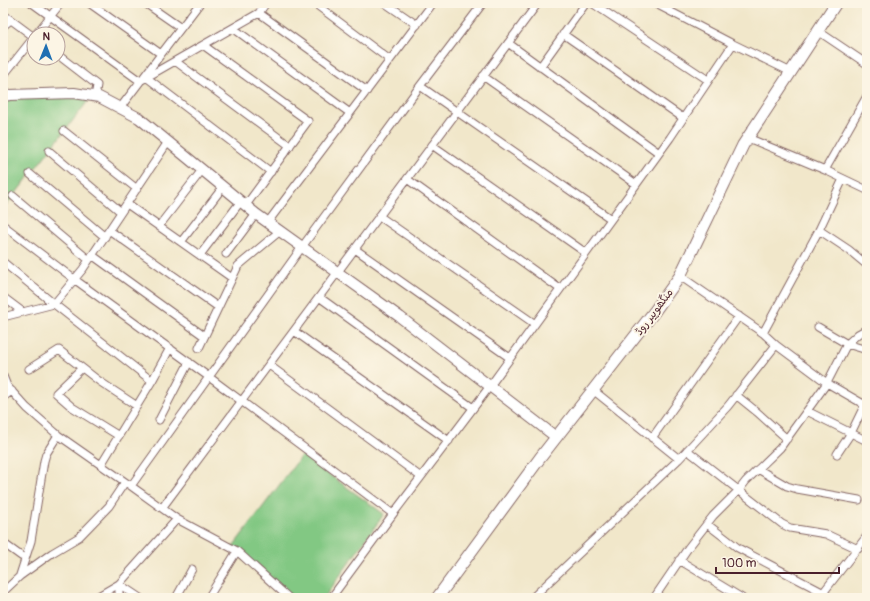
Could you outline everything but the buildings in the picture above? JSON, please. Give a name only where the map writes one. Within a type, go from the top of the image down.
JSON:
[{"type":"main road","name":"منگھوپیر روڈ","points":[[437,598],[540,458],[654,312],[680,276],[743,146],[836,3]]},
{"type":"street","points":[[32,3],[143,79],[271,172]]},
{"type":"street","points":[[42,26],[61,3]]},
{"type":"street","points":[[89,3],[161,54]]},
{"type":"street","points":[[145,3],[181,28]]},
{"type":"street","points":[[120,108],[200,3]]},
{"type":"street","points":[[143,79],[259,13],[266,3]]},
{"type":"street","points":[[314,3],[390,60]]},
{"type":"street","points":[[385,3],[417,25]]},
{"type":"street","points":[[268,222],[433,3]]},
{"type":"street","points":[[3,592],[20,576],[52,552],[79,537],[128,484],[209,377],[302,246],[483,3]]},
{"type":"street","points":[[162,508],[538,3]]},
{"type":"street","points":[[540,67],[586,3]]},
{"type":"street","points":[[592,3],[708,80]]},
{"type":"street","points":[[654,3],[791,72]]},
{"type":"street","points":[[259,13],[367,91]]},
{"type":"street","points":[[3,14],[26,31]]},
{"type":"street","points":[[3,26],[11,20]]},
{"type":"street","points":[[233,28],[350,113]]},
{"type":"street","points":[[818,31],[867,64]]},
{"type":"street","points":[[563,34],[683,118]]},
{"type":"street","points":[[508,43],[659,153]]},
{"type":"street","points":[[331,598],[535,324],[659,153],[733,44]]},
{"type":"street","points":[[200,256],[243,203],[271,172],[308,121],[203,45]]},
{"type":"street","points":[[3,76],[26,47]]},
{"type":"street","points":[[66,61],[98,85],[95,97]]},
{"type":"street","points":[[175,61],[290,146]]},
{"type":"street","points":[[483,76],[636,184]]},
{"type":"street","points":[[420,86],[611,218]]},
{"type":"street","points":[[3,96],[10,94],[74,93],[100,98],[138,118],[256,214],[400,317],[556,437]]},
{"type":"street","points":[[825,170],[867,96]]},
{"type":"street","points":[[64,131],[137,189]]},
{"type":"street","points":[[748,138],[825,170],[867,190]]},
{"type":"street","points":[[3,317],[54,304],[107,234],[168,142]]},
{"type":"street","points":[[432,145],[586,253]]},
{"type":"street","points":[[49,151],[122,212]]},
{"type":"street","points":[[159,226],[202,170]]},
{"type":"street","points":[[30,174],[107,234],[218,307]]},
{"type":"street","points":[[407,179],[560,289]]},
{"type":"street","points":[[763,333],[819,230],[843,179]]},
{"type":"street","points":[[181,242],[223,187]]},
{"type":"street","points":[[13,196],[90,258],[204,336]]},
{"type":"street","points":[[127,204],[232,278]]},
{"type":"street","points":[[226,254],[256,214]]},
{"type":"street","points":[[379,216],[535,324]]},
{"type":"street","points":[[3,225],[393,514]]},
{"type":"street","points":[[819,230],[849,250],[867,265]]},
{"type":"street","points":[[199,348],[238,266],[280,231]]},
{"type":"street","points":[[355,249],[510,358]]},
{"type":"street","points":[[3,262],[152,381]]},
{"type":"street","points":[[680,276],[763,333],[776,345],[827,383],[866,403],[851,433],[837,454]]},
{"type":"street","points":[[3,297],[23,312]]},
{"type":"street","points":[[320,297],[473,408]]},
{"type":"street","points":[[652,438],[739,316]]},
{"type":"street","points":[[818,327],[847,344],[867,350]]},
{"type":"street","points":[[654,598],[679,560],[707,524],[746,481],[780,448],[827,383],[847,344],[858,334],[867,329]]},
{"type":"street","points":[[294,331],[449,441]]},
{"type":"street","points":[[532,598],[687,450],[728,406],[776,345]]},
{"type":"street","points":[[101,465],[152,381],[170,348]]},
{"type":"street","points":[[29,369],[59,350],[104,385],[137,406]]},
{"type":"street","points":[[159,420],[189,362]]},
{"type":"street","points":[[269,365],[421,477]]},
{"type":"street","points":[[82,368],[56,393],[72,407],[119,436]]},
{"type":"street","points":[[3,376],[6,386],[26,408],[58,435],[177,519],[237,551],[289,598]]},
{"type":"street","points":[[593,390],[679,458]]},
{"type":"street","points":[[3,397],[12,391]]},
{"type":"street","points":[[736,395],[786,439]]},
{"type":"street","points":[[807,411],[867,441]]},
{"type":"street","points":[[20,576],[31,541],[46,454],[58,435]]},
{"type":"street","points":[[687,450],[782,524],[790,528],[826,534],[858,549]]},
{"type":"street","points":[[758,469],[787,486],[859,500]]},
{"type":"street","points":[[95,598],[119,584],[177,519]]},
{"type":"street","points":[[707,524],[738,548],[830,598]]},
{"type":"street","points":[[822,595],[867,536]]},
{"type":"street","points":[[3,543],[21,556]]},
{"type":"street","points":[[208,598],[237,551]]},
{"type":"street","points":[[679,560],[742,598]]},
{"type":"street","points":[[176,598],[192,569]]},
{"type":"street","points":[[119,584],[119,598]]},
{"type":"street","points":[[119,584],[140,598]]},
{"type":"green space","points":[[3,96],[92,96],[3,208]]},
{"type":"green space","points":[[302,455],[384,514],[324,598],[292,598],[231,549]]}]
